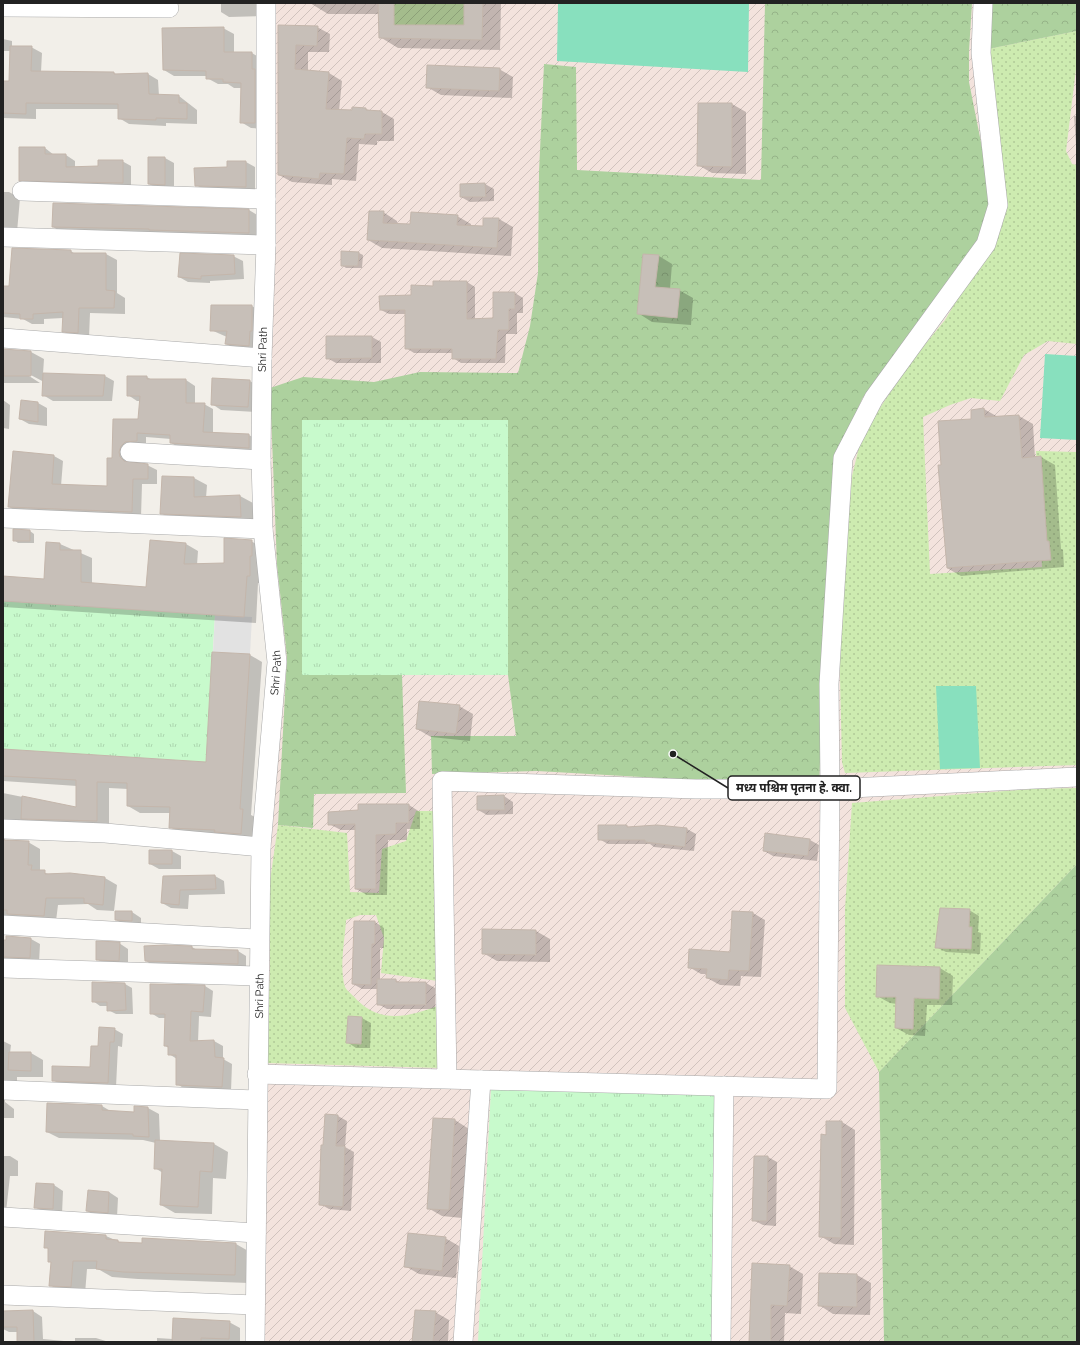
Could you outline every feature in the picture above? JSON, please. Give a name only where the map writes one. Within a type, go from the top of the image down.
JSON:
[{"type":"street","name":"Shri Path","points":[[255,1342],[258,938],[261,847],[277,662],[263,528],[261,460],[262,358],[266,245],[266,3]]},
{"type":"street","points":[[257,1074],[827,1089],[830,789],[829,684],[843,458],[874,398],[986,244],[998,205],[981,53],[983,3]]},
{"type":"street","points":[[3,7],[170,8]]},
{"type":"street","points":[[22,191],[266,199]]},
{"type":"street","points":[[3,237],[266,245]]},
{"type":"street","points":[[3,338],[262,358]]},
{"type":"street","points":[[130,452],[261,460]]},
{"type":"street","points":[[3,518],[263,528]]},
{"type":"street","points":[[447,1079],[442,781],[696,789],[830,789],[1077,777]]},
{"type":"street","points":[[3,829],[105,833],[261,847]]},
{"type":"street","points":[[3,926],[258,938]]},
{"type":"street","points":[[3,968],[258,976]]},
{"type":"street","points":[[463,1342],[481,1080]]},
{"type":"street","points":[[721,1342],[724,1086]]},
{"type":"street","points":[[3,1090],[257,1100]]},
{"type":"street","points":[[3,1217],[256,1233]]},
{"type":"street","points":[[3,1295],[255,1305]]},
{"type":"shaded area","points":[[266,3],[1077,3],[1077,864],[880,1072],[884,1342],[255,1342],[256,1233],[277,662],[263,529]]},
{"type":"shaded area","points":[[215,615],[252,617],[250,654],[213,652]]},
{"type":"green space","points":[[394,3],[464,3],[464,25],[394,25]]},
{"type":"green space","points":[[558,3],[749,3],[748,72],[557,61]]},
{"type":"green space","points":[[765,3],[972,3],[969,82],[992,198],[979,243],[936,307],[863,397],[838,454],[825,640],[819,787],[537,771],[432,774],[431,736],[516,736],[508,675],[302,420],[302,675],[402,675],[406,793],[314,794],[313,828],[278,825],[287,657],[277,565],[270,388],[303,377],[374,382],[420,372],[518,373],[530,326],[538,273],[539,172],[544,64],[576,67],[577,170],[761,180]]},
{"type":"green space","points":[[990,3],[1077,3],[1077,31],[988,49]]},
{"type":"green space","points":[[1077,31],[1077,61],[1066,151],[1072,164],[1077,165],[1077,344],[1048,341],[1024,355],[1000,401],[971,398],[950,405],[923,417],[930,574],[1042,567],[1036,451],[1077,452],[1077,765],[845,773],[842,762],[839,635],[852,476],[862,435],[909,364],[945,320],[991,243],[988,49]]},
{"type":"green space","points":[[1045,354],[1077,356],[1077,440],[1040,438]]},
{"type":"green space","points":[[302,420],[508,420],[508,675],[302,675]]},
{"type":"green space","points":[[3,601],[215,615],[206,762],[3,749]]},
{"type":"green space","points":[[936,686],[976,686],[980,768],[940,769]]},
{"type":"green space","points":[[1077,788],[1077,864],[879,1072],[845,1008],[845,909],[852,803],[1032,789]]},
{"type":"green space","points":[[416,811],[436,811],[438,981],[381,973],[384,938],[376,915],[360,915],[346,920],[342,971],[345,987],[349,992],[367,1008],[376,1013],[397,1016],[408,1015],[440,1005],[441,1068],[266,1063],[270,973],[270,881],[278,825],[347,833],[350,892],[379,893],[382,849],[406,841]]},
{"type":"green space","points":[[1077,864],[1077,1342],[884,1342],[879,1072]]},
{"type":"green space","points":[[491,1088],[719,1092],[712,1342],[478,1342]]},
{"type":"building","points":[[378,3],[394,3],[394,25],[464,25],[464,3],[483,3],[482,40],[379,38]]},
{"type":"building","points":[[278,25],[318,26],[317,46],[296,45],[295,69],[329,72],[326,109],[352,110],[352,107],[382,111],[382,134],[365,134],[364,139],[347,138],[344,174],[320,173],[319,179],[278,175]]},
{"type":"building","points":[[224,27],[224,52],[252,52],[252,69],[255,69],[255,123],[240,123],[241,83],[223,82],[223,79],[206,79],[206,71],[163,70],[162,28]]},
{"type":"building","points":[[10,46],[32,46],[31,71],[114,72],[114,74],[148,73],[149,94],[179,95],[179,103],[187,103],[187,119],[118,119],[118,104],[26,103],[26,114],[3,113],[3,81],[9,81]]},
{"type":"building","points":[[427,65],[500,68],[499,91],[426,88]]},
{"type":"building","points":[[698,103],[732,103],[732,167],[697,166]]},
{"type":"building","points":[[19,147],[45,147],[45,154],[66,154],[66,167],[98,166],[98,160],[123,160],[123,183],[19,181]]},
{"type":"building","points":[[148,157],[165,157],[165,185],[148,184]]},
{"type":"building","points":[[227,161],[246,161],[246,187],[195,186],[194,168],[227,167]]},
{"type":"building","points":[[485,183],[486,197],[460,197],[460,184]]},
{"type":"building","points":[[53,203],[249,209],[249,233],[52,227]]},
{"type":"building","points":[[369,211],[384,211],[383,223],[410,224],[411,212],[458,215],[457,225],[483,226],[483,218],[499,218],[497,248],[367,240]]},
{"type":"building","points":[[12,248],[71,250],[71,253],[106,253],[106,290],[115,291],[114,308],[79,308],[78,333],[62,332],[63,312],[33,314],[33,319],[20,319],[20,314],[3,313],[3,286],[9,286]]},
{"type":"building","points":[[341,251],[359,252],[358,266],[341,266]]},
{"type":"building","points":[[180,253],[234,255],[235,274],[201,276],[201,279],[178,277]]},
{"type":"building","points":[[643,254],[659,255],[655,287],[680,289],[677,318],[637,314]]},
{"type":"building","points":[[433,281],[467,281],[467,319],[493,318],[493,292],[515,292],[515,309],[509,309],[509,330],[498,330],[496,359],[452,359],[452,349],[405,349],[405,310],[380,310],[379,296],[411,295],[411,285],[433,286]]},
{"type":"building","points":[[211,305],[252,305],[252,331],[250,331],[249,346],[225,344],[227,331],[210,331]]},
{"type":"building","points":[[326,336],[372,336],[372,358],[326,359]]},
{"type":"building","points":[[3,349],[31,351],[31,376],[4,376]]},
{"type":"building","points":[[43,373],[105,375],[103,396],[42,396]]},
{"type":"building","points":[[127,376],[147,376],[147,379],[186,379],[186,403],[205,403],[203,432],[249,434],[249,448],[170,443],[170,435],[137,433],[137,441],[125,442],[121,446],[119,452],[120,457],[124,461],[148,464],[148,479],[133,479],[132,512],[8,507],[13,451],[54,455],[52,484],[107,486],[107,458],[112,458],[113,419],[138,419],[140,396],[127,396]]},
{"type":"building","points":[[212,378],[250,380],[248,407],[211,405]]},
{"type":"building","points":[[21,400],[38,402],[38,422],[19,419]]},
{"type":"building","points":[[984,408],[985,417],[1019,415],[1022,458],[1041,456],[1047,541],[1049,541],[1051,560],[947,568],[938,465],[941,465],[938,421],[971,419],[971,410]]},
{"type":"building","points":[[162,476],[194,477],[194,497],[240,495],[241,517],[160,514]]},
{"type":"building","points":[[13,529],[30,530],[30,541],[13,541]]},
{"type":"building","points":[[224,538],[252,540],[250,576],[247,576],[244,617],[3,601],[3,576],[44,579],[46,542],[60,543],[60,550],[81,550],[81,582],[146,587],[150,540],[186,543],[184,564],[224,563]]},
{"type":"building","points":[[212,652],[250,654],[240,809],[243,809],[241,834],[214,832],[215,830],[169,828],[170,807],[127,806],[127,783],[97,782],[97,821],[21,819],[22,796],[76,807],[76,780],[3,776],[3,749],[206,762]]},
{"type":"building","points":[[419,701],[460,705],[456,734],[416,729]]},
{"type":"building","points":[[504,795],[505,810],[477,810],[477,796]]},
{"type":"building","points":[[358,804],[409,804],[409,823],[396,823],[396,834],[376,835],[376,889],[355,889],[355,824],[328,825],[328,812],[358,810]]},
{"type":"building","points":[[598,825],[627,825],[627,827],[657,825],[687,828],[685,847],[645,842],[645,840],[598,840]]},
{"type":"building","points":[[765,833],[810,839],[808,856],[763,851]]},
{"type":"building","points":[[3,840],[29,841],[28,865],[32,865],[31,870],[45,870],[45,874],[70,873],[105,877],[103,905],[84,903],[84,898],[46,898],[44,916],[7,914],[7,910],[3,910]]},
{"type":"building","points":[[149,850],[172,850],[172,864],[149,864]]},
{"type":"building","points":[[215,875],[216,889],[180,890],[179,905],[161,903],[163,876]]},
{"type":"building","points":[[940,908],[970,909],[969,927],[972,927],[971,949],[935,948]]},
{"type":"building","points":[[115,911],[132,911],[132,921],[115,920]]},
{"type":"building","points":[[732,911],[753,912],[749,971],[729,970],[728,980],[706,978],[707,969],[688,968],[689,949],[730,952]]},
{"type":"building","points":[[354,921],[375,921],[375,944],[372,944],[371,985],[352,984]]},
{"type":"building","points":[[482,929],[536,930],[536,955],[482,954]]},
{"type":"building","points":[[6,936],[31,938],[30,958],[3,957],[3,940],[6,940]]},
{"type":"building","points":[[96,941],[120,942],[119,961],[96,960]]},
{"type":"building","points":[[144,946],[192,946],[192,949],[238,950],[238,964],[145,961]]},
{"type":"building","points":[[877,965],[940,967],[939,999],[914,998],[913,1029],[895,1028],[896,997],[876,997]]},
{"type":"building","points":[[377,979],[396,979],[396,982],[426,982],[426,1005],[377,1005]]},
{"type":"building","points":[[92,982],[125,983],[126,1010],[107,1011],[107,1002],[92,1002]]},
{"type":"building","points":[[150,984],[205,985],[203,1012],[191,1011],[190,1041],[214,1040],[215,1057],[224,1058],[222,1087],[176,1085],[176,1055],[168,1055],[168,1046],[164,1046],[165,1014],[150,1014]]},
{"type":"building","points":[[348,1016],[362,1017],[361,1044],[346,1043]]},
{"type":"building","points":[[99,1027],[115,1028],[114,1042],[110,1042],[108,1083],[52,1081],[52,1066],[90,1067],[91,1046],[98,1046]]},
{"type":"building","points":[[9,1052],[31,1052],[31,1071],[8,1070]]},
{"type":"building","points":[[47,1103],[102,1105],[102,1110],[134,1112],[134,1106],[148,1107],[149,1137],[133,1136],[133,1134],[46,1132]]},
{"type":"building","points":[[325,1114],[338,1115],[336,1146],[345,1146],[343,1207],[319,1205],[321,1145],[323,1145]]},
{"type":"building","points":[[433,1118],[455,1119],[449,1210],[427,1209]]},
{"type":"building","points":[[826,1121],[842,1121],[841,1238],[819,1237],[821,1134],[826,1135]]},
{"type":"building","points":[[155,1140],[214,1143],[212,1172],[200,1171],[198,1207],[160,1205],[162,1169],[154,1169]]},
{"type":"building","points":[[754,1156],[768,1156],[767,1221],[752,1221]]},
{"type":"building","points":[[36,1183],[54,1184],[53,1209],[34,1208]]},
{"type":"building","points":[[88,1190],[109,1192],[108,1213],[86,1211]]},
{"type":"building","points":[[45,1231],[106,1235],[106,1239],[118,1240],[118,1242],[142,1243],[142,1238],[236,1243],[235,1275],[123,1272],[96,1269],[97,1261],[73,1261],[71,1287],[49,1286],[51,1262],[48,1262],[48,1248],[44,1248]]},
{"type":"building","points":[[408,1233],[446,1237],[442,1271],[404,1267]]},
{"type":"building","points":[[752,1263],[790,1265],[787,1306],[771,1305],[771,1342],[749,1342]]},
{"type":"building","points":[[819,1273],[857,1274],[857,1307],[818,1306]]},
{"type":"building","points":[[33,1310],[34,1342],[17,1342],[17,1327],[3,1327],[3,1311]]},
{"type":"building","points":[[415,1310],[436,1311],[433,1342],[412,1342]]},
{"type":"building","points":[[173,1318],[230,1321],[229,1339],[201,1338],[201,1342],[172,1342]]},
{"type":"place","name":"मध्य पश्चिम पृतना हे. क्वा.","points":[[673,754]]}]
